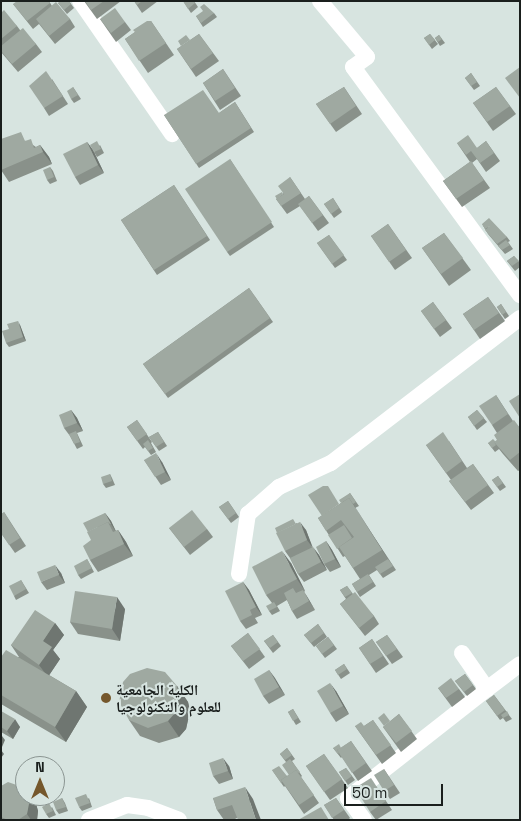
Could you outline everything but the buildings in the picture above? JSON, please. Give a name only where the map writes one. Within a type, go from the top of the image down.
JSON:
[{"type":"street","points":[[80,1],[172,134]]},
{"type":"street","points":[[320,1],[367,57],[353,67],[514,275],[520,295]]},
{"type":"street","points":[[239,574],[248,514],[279,487],[331,463],[520,318]]},
{"type":"street","points":[[462,653],[487,689]]},
{"type":"street","points":[[364,820],[348,798],[520,664]]},
{"type":"street","points":[[88,820],[127,806],[148,808],[179,820]]},
{"type":"place","name":"الكلية الجامعية للعلوم والتكنولوجيا","points":[[106,698]]}]
